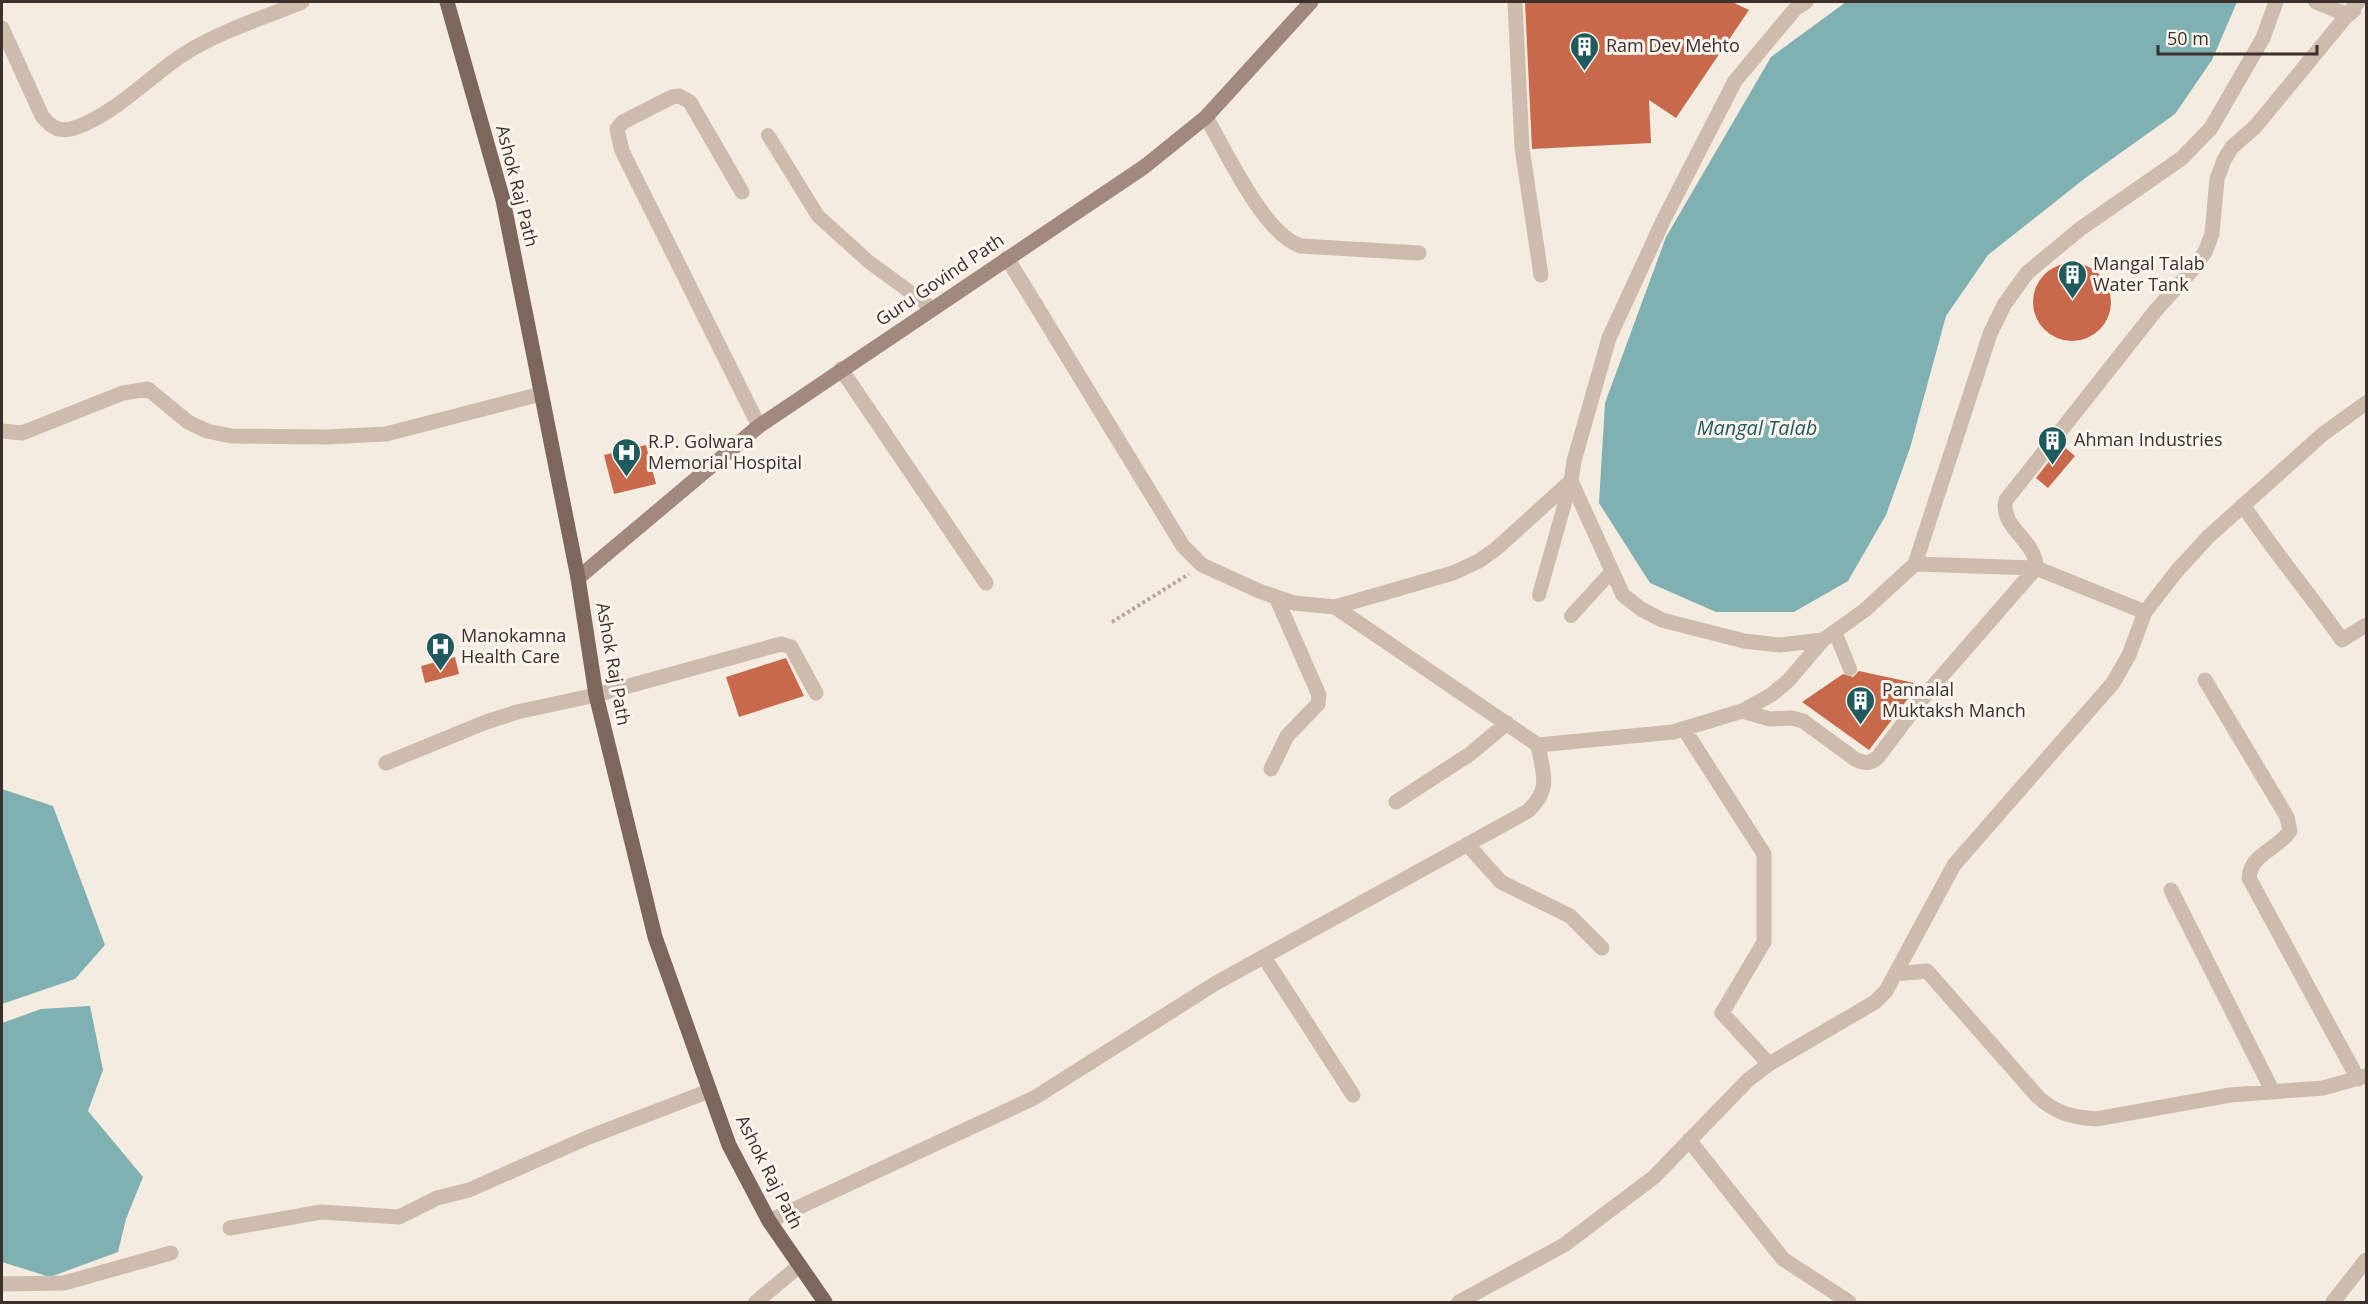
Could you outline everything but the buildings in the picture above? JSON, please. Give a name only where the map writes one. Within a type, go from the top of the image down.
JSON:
[{"type":"main road","name":"Ashok Raj Path","points":[[447,2],[503,200],[578,578],[596,694],[655,937],[729,1145],[769,1221],[825,1302]]},
{"type":"street","points":[[2,28],[42,116],[50,127],[61,130],[77,127],[95,119],[185,54],[209,40],[302,2]]},
{"type":"street","name":"Guru Govind Path","points":[[578,578],[759,426],[1144,167],[1206,117],[1311,2]]},
{"type":"street","points":[[1515,2],[1522,148],[1541,275]]},
{"type":"street","points":[[1806,2],[1796,9],[1735,81],[1664,219],[1609,338],[1574,460],[1571,481],[1623,595],[1641,609],[1662,620],[1744,641],[1780,645],[1829,636]]},
{"type":"street","points":[[1335,607],[1538,745],[1606,740],[1684,729],[1742,711],[1771,695],[1789,680],[1829,636],[1865,610],[1915,564],[1990,334],[2004,305],[2027,273],[2080,229],[2182,158],[2211,128],[2263,38],[2276,2]]},
{"type":"street","points":[[2316,2],[2348,15]]},
{"type":"street","points":[[1742,711],[1770,719],[1791,718],[1803,721],[1863,764],[1871,763],[1878,758],[1921,700],[2036,568],[2037,557],[2032,548],[2008,520],[2004,510],[2006,500],[2156,310],[2193,269],[2205,252],[2212,234],[2217,179],[2232,147],[2255,127],[2360,2]]},
{"type":"street","points":[[742,192],[690,102],[680,96],[672,97],[623,122],[617,129],[622,151],[759,426]]},
{"type":"street","points":[[1206,117],[1268,222],[1283,238],[1301,246],[1419,253]]},
{"type":"street","points":[[1007,258],[1183,546],[1202,565],[1276,597],[1294,603],[1335,607],[1452,573],[1479,561],[1497,548],[1571,481]]},
{"type":"street","points":[[842,369],[987,583]]},
{"type":"street","points":[[2,431],[22,433],[123,393],[148,389],[188,422],[207,431],[231,436],[326,437],[386,434],[542,394]]},
{"type":"street","points":[[1459,1302],[1564,1245],[1654,1177],[1724,1102],[1769,1064],[1875,1002],[1886,991],[1954,865],[2113,683],[2129,655],[2145,612],[2208,537],[2323,434],[2367,403]]},
{"type":"street","points":[[2243,506],[2342,640],[2367,625]]},
{"type":"street","points":[[1915,564],[2036,568],[2145,612]]},
{"type":"street","points":[[1270,769],[1287,736],[1318,704],[1319,695],[1276,597]]},
{"type":"street","points":[[386,763],[486,722],[517,712],[596,694],[781,644],[791,647],[816,693]]},
{"type":"street","points":[[1895,974],[1927,970],[2038,1097],[2053,1110],[2064,1115],[2096,1119],[2230,1095],[2323,1088],[2362,1078],[2249,878],[2250,867],[2256,858],[2284,840],[2290,831],[2287,817],[2205,680]]},
{"type":"street","points":[[1396,802],[1470,754],[1507,723]]},
{"type":"street","points":[[1684,729],[1764,854],[1764,942],[1722,1013],[1769,1064]]},
{"type":"street","points":[[769,1221],[1034,1098],[1216,983],[1528,811],[1540,799],[1545,786],[1538,745]]},
{"type":"street","points":[[1467,844],[1501,882],[1569,916],[1602,948]]},
{"type":"street","points":[[2171,890],[2273,1092]]},
{"type":"street","points":[[1264,957],[1353,1095]]},
{"type":"street","points":[[230,1228],[321,1212],[399,1217],[437,1198],[469,1190],[589,1137],[709,1091]]},
{"type":"street","points":[[1689,1140],[1783,1259],[1849,1302]]},
{"type":"street","points":[[2,1284],[64,1283],[171,1253]]},
{"type":"street","points":[[2333,1302],[2367,1260]]},
{"type":"street","points":[[756,1302],[799,1266]]},
{"type":"lane","points":[[768,135],[818,216],[869,262],[932,309]]},
{"type":"lane","points":[[1539,595],[1571,481]]},
{"type":"lane","points":[[1571,616],[1612,571]]},
{"type":"lane","points":[[1829,636],[1850,669]]},
{"type":"path","points":[[1112,622],[1202,565]]},
{"type":"water","name":"Mangal Talab","points":[[1846,2],[2237,2],[2212,60],[2175,114],[2084,179],[1988,255],[1946,316],[1910,448],[1886,515],[1848,581],[1794,612],[1716,612],[1650,583],[1599,503],[1605,403],[1666,237],[1771,57]]},
{"type":"water","points":[[2,789],[53,806],[105,945],[75,979],[2,1004]]},
{"type":"water","points":[[90,1006],[103,1070],[88,1111],[143,1177],[126,1219],[118,1252],[50,1277],[2,1262],[2,1023],[41,1009]]},
{"type":"place","name":"Ram Dev Mehto","points":[[1585,72]]},
{"type":"place","name":"Mangal Talab Water Tank","points":[[2072,300]]},
{"type":"place","name":"Ahman Industries","points":[[2053,466]]},
{"type":"place","name":"R.P. Golwara Memorial Hospital","points":[[627,478]]},
{"type":"place","name":"Manokamna Health Care","points":[[440,672]]},
{"type":"place","name":"Pannalal Muktaksh Manch","points":[[1861,726]]}]
